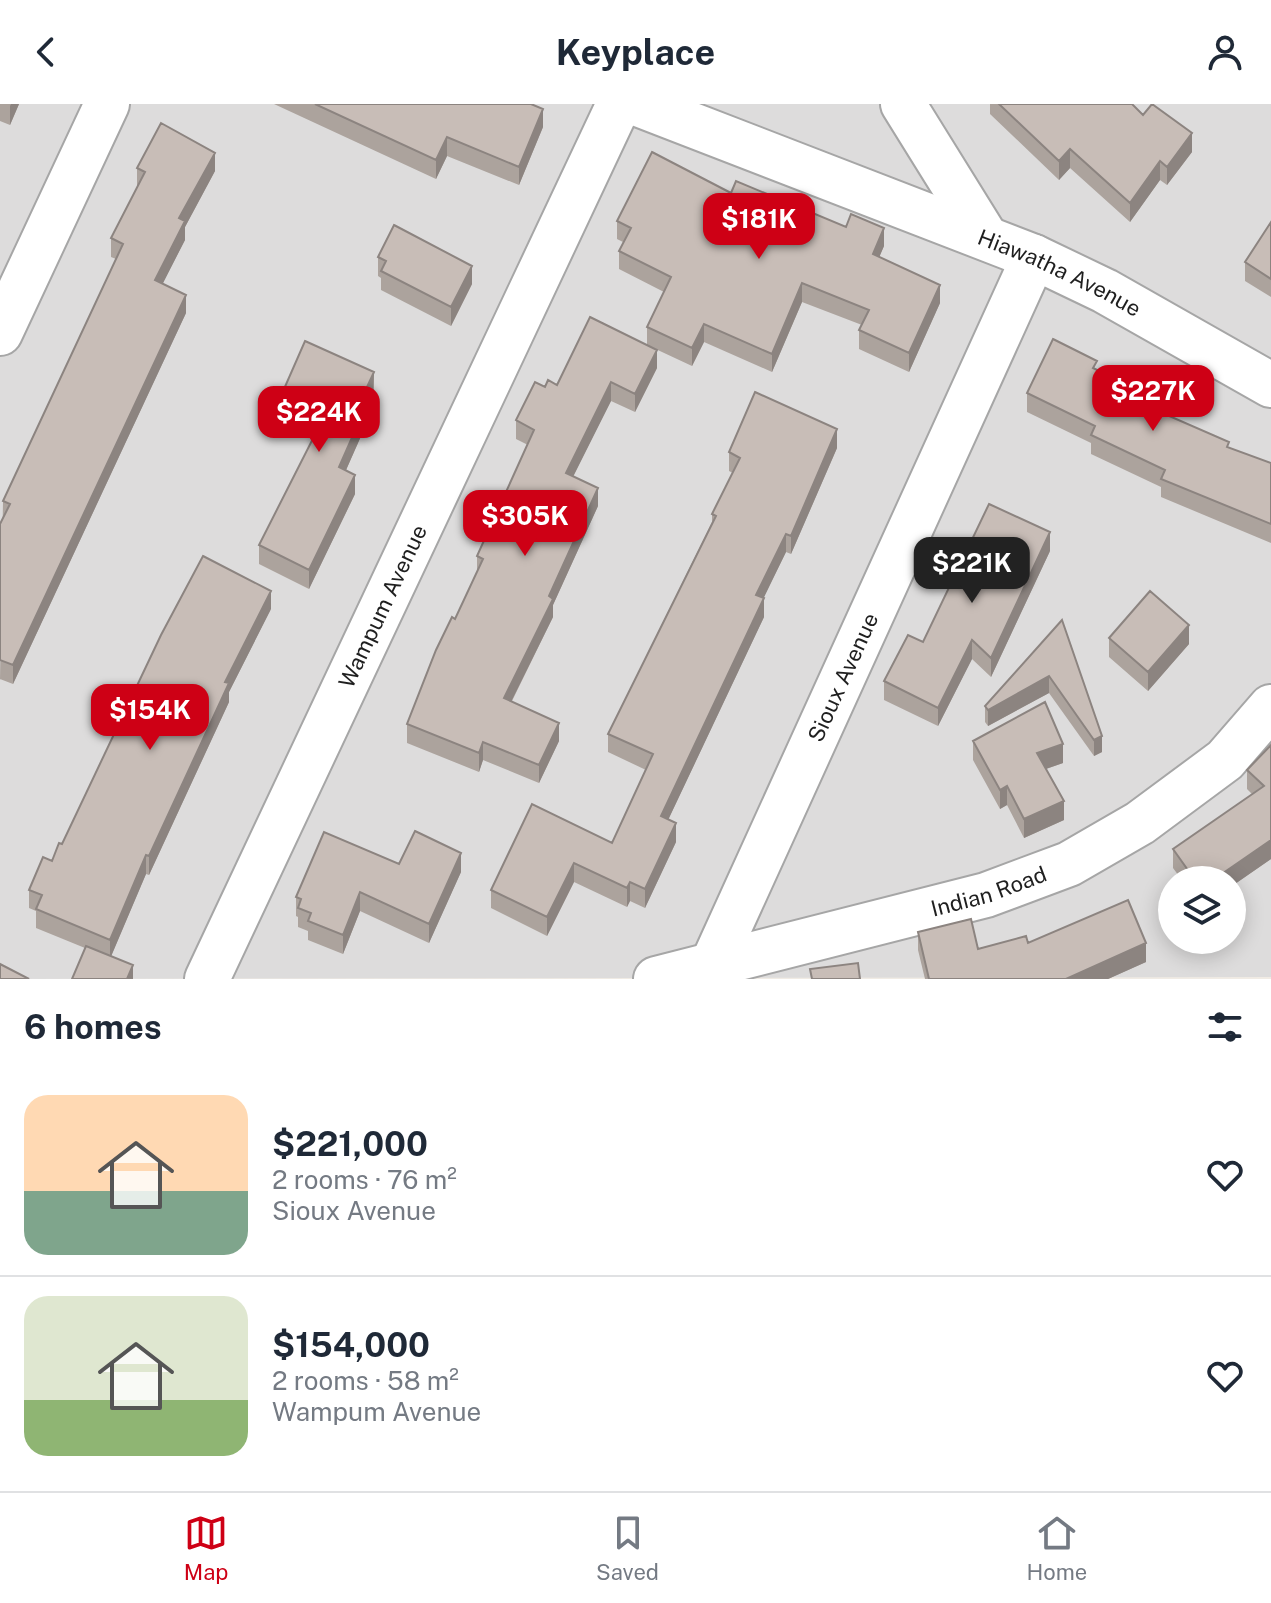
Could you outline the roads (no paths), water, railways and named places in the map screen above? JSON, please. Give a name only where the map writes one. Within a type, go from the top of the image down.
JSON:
[{"type":"street","points":[[0,333],[107,104]]},
{"type":"street","name":"Wampum Avenue","points":[[207,979],[619,104]]},
{"type":"street","points":[[638,104],[985,236]]},
{"type":"street","name":"Hiawatha Avenue","points":[[903,104],[985,236],[1105,291],[1271,385]]},
{"type":"street","name":"Sioux Avenue","points":[[712,965],[1034,257]]},
{"type":"street","name":"Indian Road","points":[[656,979],[986,895],[1069,864],[1140,823],[1225,760],[1271,707]]}]
